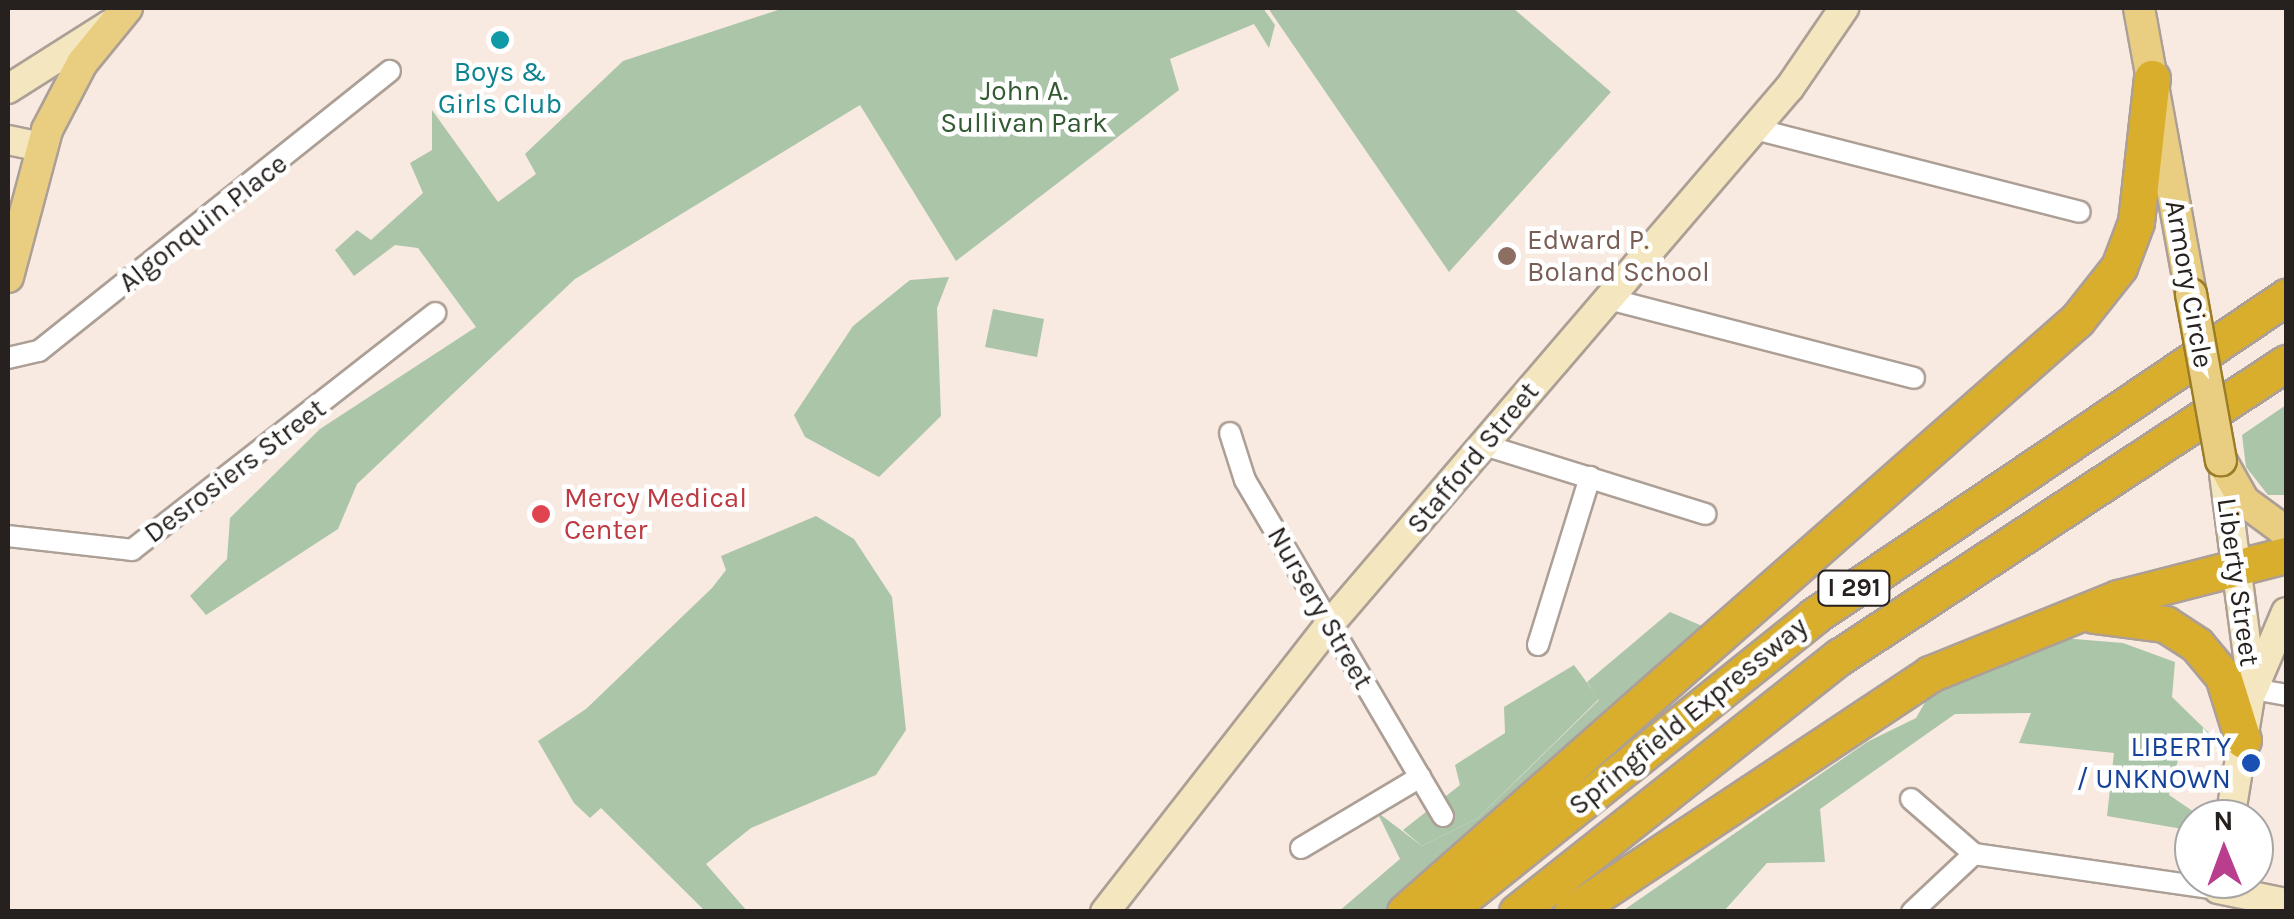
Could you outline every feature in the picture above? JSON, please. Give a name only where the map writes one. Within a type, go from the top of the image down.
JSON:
[{"type":"highway","points":[[1405,912],[2077,320],[2120,267],[2136,222],[2152,78]]},
{"type":"highway","name":"Springfield Expressway","points":[[1444,912],[1814,616],[2286,297]]},
{"type":"highway","name":"Springfield Expressway","points":[[1518,912],[1839,656],[2286,363]]},
{"type":"highway","points":[[1572,912],[1859,716],[1964,658],[2068,615],[2286,555]]},
{"type":"highway","points":[[2068,615],[2138,616],[2197,645],[2223,676],[2243,740]]},
{"type":"main road","name":"Stafford Street","points":[[1106,912],[1330,626],[1755,129],[1844,8]]},
{"type":"main road","name":"Armory Circle","points":[[2139,8],[2222,467],[2254,512],[2286,532]]},
{"type":"main road","points":[[8,89],[115,12]]},
{"type":"main road","points":[[8,277],[41,147],[64,92],[115,12]]},
{"type":"main road","points":[[8,140],[41,147]]},
{"type":"main road","name":"Liberty Street","points":[[2222,467],[2252,689]]},
{"type":"main road","name":"Liberty Street","points":[[2233,799],[2252,689],[2286,612]]},
{"type":"street","name":"Algonquin Place","points":[[8,358],[39,351],[390,71]]},
{"type":"street","points":[[1755,129],[2080,212]]},
{"type":"street","points":[[1609,298],[1914,378]]},
{"type":"street","name":"Desrosiers Street","points":[[8,536],[132,550],[435,313]]},
{"type":"street","name":"Nursery Street","points":[[1230,434],[1245,480],[1443,816]]},
{"type":"street","points":[[1484,445],[1705,514]]},
{"type":"street","points":[[1538,645],[1590,477]]},
{"type":"street","points":[[2252,689],[2286,695]]},
{"type":"street","points":[[1301,848],[1420,778]]},
{"type":"street","points":[[1912,799],[1974,854],[2174,886]]},
{"type":"street","points":[[1912,912],[1974,854]]},
{"type":"green space","name":"John A. Sullivan Park","points":[[784,8],[1263,8],[1275,25],[1269,48],[1254,24],[1170,59],[1179,90],[956,261],[860,105],[575,279],[357,484],[338,529],[206,615],[190,596],[227,559],[230,518],[320,429],[476,327],[418,248],[395,245],[354,276],[335,250],[357,230],[371,240],[423,193],[410,163],[432,150],[432,110],[498,202],[536,174],[525,154],[623,61]]},
{"type":"green space","points":[[1268,8],[1513,8],[1611,92],[1449,272]]},
{"type":"green space","points":[[949,277],[937,308],[941,416],[879,477],[805,437],[794,415],[853,326],[910,280]]},
{"type":"green space","points":[[993,309],[1044,319],[1037,357],[985,347]]},
{"type":"green space","points":[[2286,405],[2286,495],[2268,495],[2246,467],[2242,435]]},
{"type":"green space","points":[[816,516],[854,539],[892,597],[906,730],[876,775],[751,828],[706,864],[747,911],[705,911],[601,808],[590,818],[574,803],[538,741],[586,709],[712,588],[726,570],[721,556]]},
{"type":"green space","points":[[1670,612],[1709,629],[1384,911],[1338,912],[1400,859],[1377,812],[1422,846],[1478,818],[1599,700],[1587,682]]},
{"type":"green space","points":[[2062,638],[2123,643],[2175,662],[2172,697],[2210,734],[2185,733],[2169,795],[2175,799],[2174,828],[2107,816],[2114,753],[2019,743],[2031,713],[1955,714],[1820,809],[1825,862],[1767,863],[1724,911],[1621,912],[1867,742],[1916,718],[1934,687]]},
{"type":"green space","points":[[1574,665],[1599,699],[1478,818],[1422,846],[1403,830],[1460,785],[1455,765],[1505,733],[1504,707]]},
{"type":"place","name":"Boys & Girls Club","points":[[500,40]]},
{"type":"place","name":"Edward P. Boland School","points":[[1507,256]]},
{"type":"place","name":"Mercy Medical Center","points":[[541,514]]},
{"type":"place","name":"LIBERTY / UNKNOWN","points":[[2251,763]]}]
